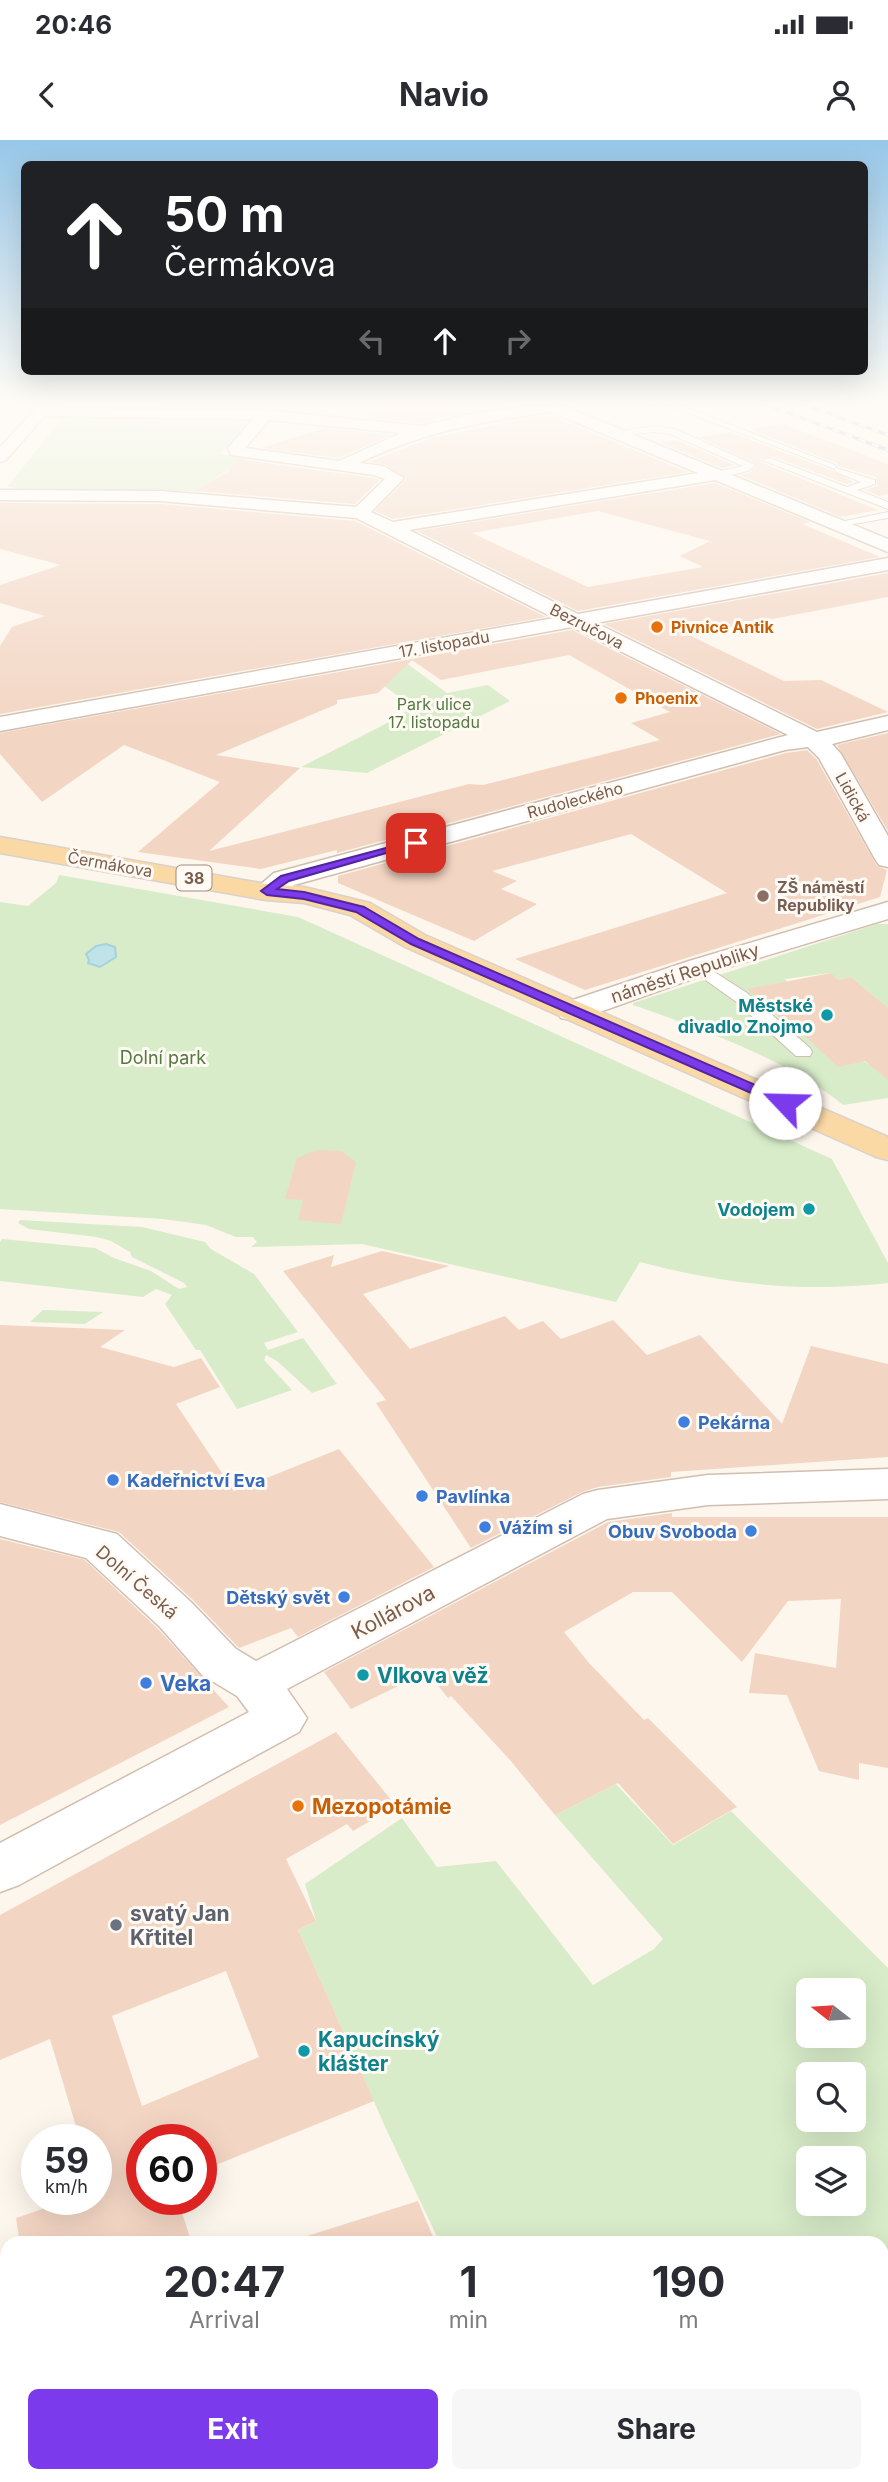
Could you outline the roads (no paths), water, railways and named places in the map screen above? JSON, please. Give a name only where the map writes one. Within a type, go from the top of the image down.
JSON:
[{"type":"main road","name":"Čermákova","points":[[0,845],[267,891]]},
{"type":"main road","name":"38","points":[[267,891],[346,922],[415,941],[572,1011]]},
{"type":"main road","name":"náměstí Republiky","points":[[572,1011],[888,1150]]},
{"type":"street","points":[[318,509],[360,513],[364,509]]},
{"type":"street","points":[[391,528],[506,509]]},
{"type":"street","points":[[800,509],[888,546]]},
{"type":"street","name":"Bezručova","points":[[360,513],[813,739]]},
{"type":"street","name":"17. listopadu","points":[[0,724],[888,564]]},
{"type":"street","name":"Rudoleckého","points":[[267,891],[285,879],[784,743],[834,737],[888,723]]},
{"type":"street","name":"Lidická","points":[[813,739],[829,754],[888,859]]},
{"type":"street","name":"náměstí Republiky","points":[[572,1011],[699,967],[888,910]]},
{"type":"street","name":"Kollárova","points":[[254,1683],[598,1505],[708,1490],[888,1484]]},
{"type":"street","name":"Dolní Česká","points":[[0,1520],[101,1545],[176,1615],[219,1662],[254,1683]]},
{"type":"street","points":[[0,1869],[282,1718],[254,1683]]},
{"type":"lane","points":[[836,524],[888,515]]},
{"type":"lane","points":[[699,967],[741,997],[803,1052]]},
{"type":"water","points":[[106,944],[115,947],[116,957],[100,967],[88,963],[86,954],[96,946]]},
{"type":"place","name":"Pivnice Antik","points":[[657,627]]},
{"type":"place","name":"Phoenix","points":[[621,698]]},
{"type":"place","name":"ZŠ náměstí Republiky","points":[[763,896]]},
{"type":"place","name":"Městské divadlo Znojmo","points":[[827,1015]]},
{"type":"place","name":"Vodojem","points":[[809,1209]]},
{"type":"place","name":"Pekárna","points":[[684,1422]]},
{"type":"place","name":"Kadeřnictví Eva","points":[[113,1480]]},
{"type":"place","name":"Pavlínka","points":[[422,1496]]},
{"type":"place","name":"Vážím si","points":[[485,1527]]},
{"type":"place","name":"Obuv Svoboda","points":[[751,1531]]},
{"type":"place","name":"Dětský svět","points":[[344,1597]]},
{"type":"place","name":"Vlkova věž","points":[[363,1675]]},
{"type":"place","name":"Veka","points":[[146,1683]]},
{"type":"place","name":"Mezopotámie","points":[[298,1806]]},
{"type":"place","name":"svatý Jan Křtitel","points":[[116,1925]]},
{"type":"place","name":"Kapucínský klášter","points":[[304,2051]]},
{"type":"park label","name":"Park ulice 17. listopadu","points":[[434,713]]},
{"type":"park label","name":"Dolní park","points":[[163,1057]]}]
